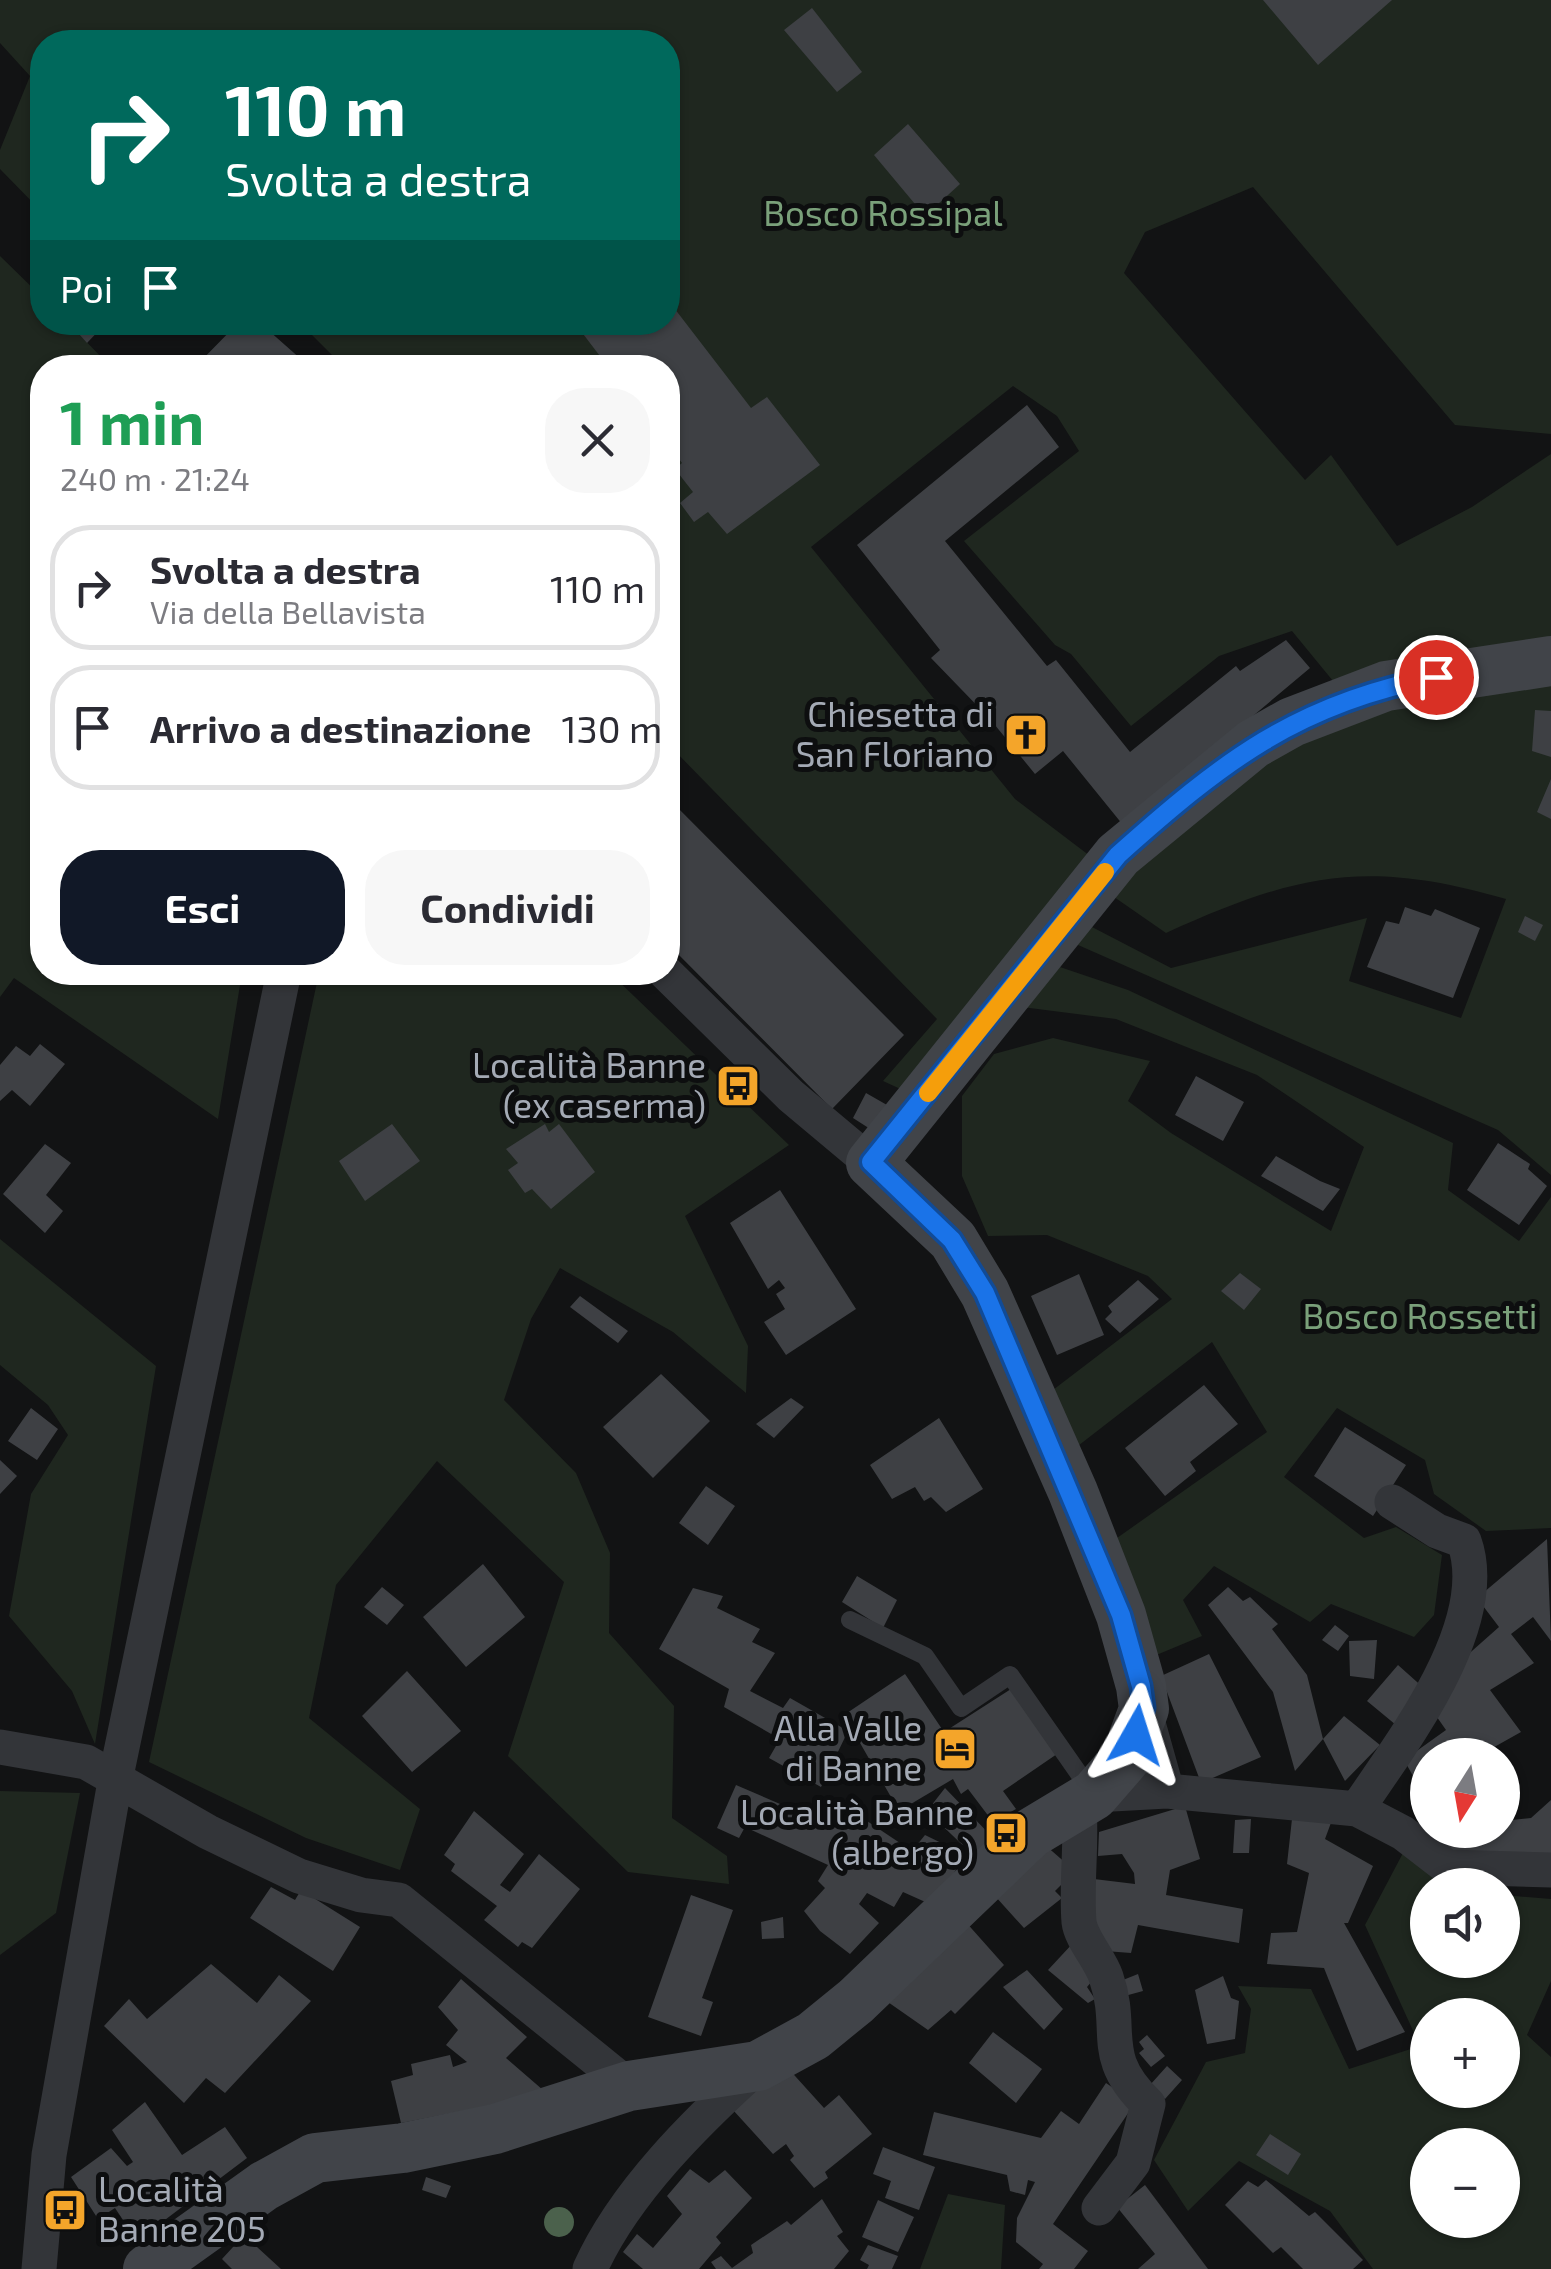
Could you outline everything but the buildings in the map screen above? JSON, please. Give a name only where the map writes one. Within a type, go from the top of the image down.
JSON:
[{"type":"street","points":[[871,1162],[1118,855],[1253,744],[1292,722],[1386,686],[1551,661]]},
{"type":"street","points":[[39,2269],[49,2155],[116,1776],[281,985]]},
{"type":"street","points":[[678,985],[791,1096],[871,1162],[952,1240],[985,1293],[1121,1615],[1167,1792]]},
{"type":"street","points":[[1357,1808],[1432,1694],[1466,1604],[1472,1564],[1464,1541],[1437,1531],[1392,1502]]},
{"type":"street","points":[[590,2269],[606,2232],[697,2122],[758,2066],[812,2036],[912,1950],[1031,1833],[1087,1800],[1126,1758],[1144,1708]]},
{"type":"street","points":[[0,1747],[54,1754],[116,1776],[208,1832],[300,1876],[360,1895],[399,1900],[629,2086]]},
{"type":"street","points":[[1087,1800],[1167,1792],[1357,1808],[1402,1833],[1447,1867],[1551,1870]]},
{"type":"street","points":[[1087,1800],[1079,1926],[1100,1959],[1111,1992],[1116,2062],[1128,2085],[1148,2104],[1133,2163],[1099,2208]]},
{"type":"street","points":[[148,2269],[264,2186],[315,2158],[403,2148],[495,2128],[629,2086],[758,2066]]},
{"type":"lane","points":[[850,1620],[925,1656],[961,1708],[1010,1675],[1087,1800]]},
{"type":"green space","name":"Bosco Rossipal","points":[[0,0],[1551,0],[1551,434],[1455,425],[1253,187],[1145,232],[1124,273],[1305,480],[1331,455],[1397,546],[1472,507],[1551,454],[1551,638],[1333,681],[1292,631],[1219,656],[1131,726],[1071,654],[1055,645],[964,541],[1079,451],[1057,416],[1013,386],[811,547],[1015,799],[1090,856],[907,1092],[883,1081],[937,1019],[680,756],[680,355],[332,355],[312,335],[680,335],[680,30],[30,30],[30,76],[0,43]]},
{"type":"green space","name":"Bosco Rossipal","points":[[30,76],[30,200],[0,169],[0,150]]},
{"type":"green space","points":[[0,256],[30,285],[30,335],[80,335],[99,355],[30,355],[30,985],[240,985],[218,1119],[14,978],[0,997]]},
{"type":"green space","points":[[1551,674],[1551,1175],[1498,1130],[1069,941],[1092,927],[1171,968],[1367,918],[1349,981],[1461,1018],[1506,899],[1412,879],[1332,878],[1254,897],[1166,933],[1104,890],[1255,761],[1365,701]]},
{"type":"green space","name":"Bosco Rossetti","points":[[1051,964],[1128,990],[1453,1143],[1448,1190],[1519,1241],[1551,1197],[1551,1528],[1486,1531],[1434,1494],[1425,1460],[1337,1408],[1284,1477],[1364,1538],[1396,1527],[1442,1555],[1434,1615],[1414,1637],[1331,1604],[1310,1622],[1214,1566],[1183,1600],[1202,1636],[1154,1656],[1117,1538],[1267,1432],[1212,1342],[1074,1449],[1049,1393],[1172,1299],[1148,1276],[1047,1235],[988,1236],[962,1176],[962,1096],[994,1054],[1053,1038],[1150,1061],[1128,1101],[1171,1133],[1331,1231],[1364,1147],[1257,1075],[1116,1019],[1014,1006]]},
{"type":"green space","points":[[316,985],[622,985],[789,1145],[685,1216],[748,1346],[746,1393],[673,1332],[560,1268],[531,1319],[504,1400],[576,1473],[610,1553],[609,1633],[674,1706],[672,1818],[727,1856],[729,1884],[628,1872],[508,1756],[564,1582],[437,1461],[336,1585],[309,1718],[420,1809],[400,1870],[306,1838],[149,1762]]},
{"type":"green space","points":[[0,1239],[156,1366],[95,1744],[72,1691],[9,1616],[31,1494],[68,1435],[48,1405],[0,1365]]},
{"type":"green space","points":[[0,1791],[80,1793],[56,1913],[0,1955]]},
{"type":"green space","points":[[1403,1853],[1423,1868],[1410,1868],[1410,1978],[1520,1978],[1520,1896],[1551,1899],[1551,1981],[1527,2035],[1551,2057],[1551,2269],[1373,2269],[1330,2211],[1239,2161],[1188,2211],[1154,2160],[1206,2062],[1245,2053],[1251,2009],[1238,1986],[1311,1989],[1349,2069],[1410,2049],[1410,2108],[1520,2108],[1520,1998],[1410,1998],[1410,2024],[1365,1925]]},
{"type":"green space","points":[[948,2194],[1005,2205],[1001,2269],[920,2269]]},
{"type":"slow traffic","points":[[928,1093],[1105,872]]},
{"type":"place","name":"Chiesetta di San Floriano","points":[[1026,735]]},
{"type":"place","name":"Località Banne (ex caserma)","points":[[738,1086]]},
{"type":"place","name":"Alla Valle di Banne","points":[[955,1749]]},
{"type":"place","name":"Località Banne (albergo)","points":[[1006,1833]]},
{"type":"place","name":"Località Banne 205","points":[[65,2210]]},
{"type":"route","points":[[1136,1735],[1144,1708],[1121,1615],[985,1293],[952,1240],[871,1162],[1118,855],[1156,821],[1253,744],[1292,722],[1386,686],[1436,677]]}]
